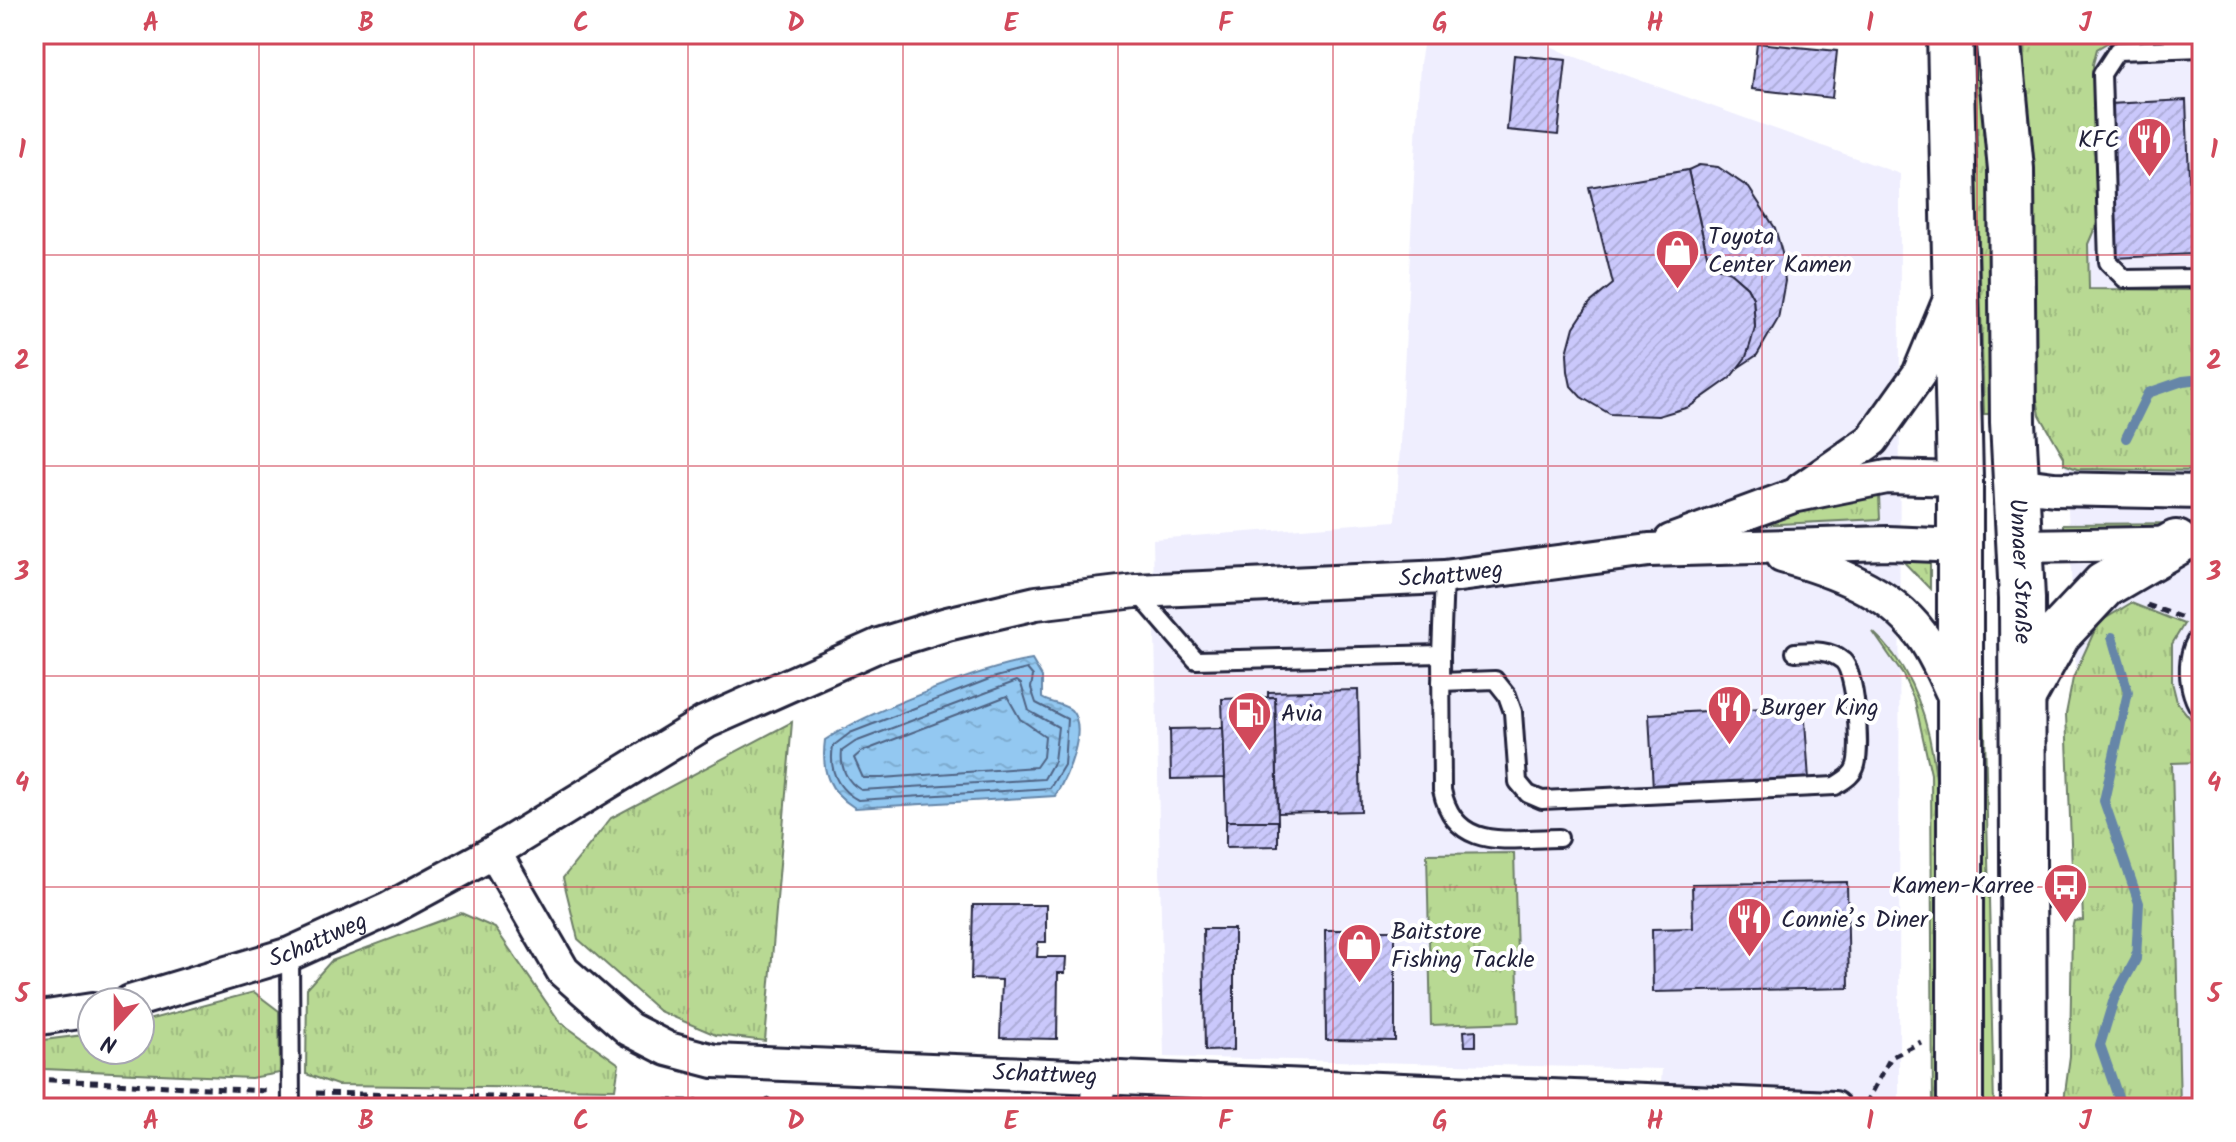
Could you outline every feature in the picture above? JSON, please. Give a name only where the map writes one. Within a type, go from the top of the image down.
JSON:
[{"type":"main road","points":[[1950,34],[1960,479],[1960,1108]]},
{"type":"main road","name":"Unnaer Straße","points":[[1998,34],[2011,169],[2015,484],[2020,546],[2024,1108]]},
{"type":"main road","name":"Schattweg","points":[[1960,479],[2015,484]]},
{"type":"main road","points":[[2020,702],[2058,634],[2104,585],[2189,543]]},
{"type":"main road","points":[[1959,546],[2020,546]]},
{"type":"street","name":"Schattweg","points":[[1793,496],[1872,440],[1919,374],[1955,287]]},
{"type":"street","name":"Schattweg","points":[[1649,550],[1793,496],[1887,477],[1960,479]]},
{"type":"street","points":[[2015,484],[2054,489],[2202,492]]},
{"type":"street","name":"Schattweg","points":[[156,994],[290,954],[389,909],[494,852],[706,722],[853,656],[947,624],[1036,603],[1136,591],[1444,577],[1649,550],[1888,543],[1959,546]]},
{"type":"street","points":[[2020,546],[2189,543]]},
{"type":"street","name":"Schattweg","points":[[1756,549],[1818,566],[1875,592],[1920,632],[1959,706]]},
{"type":"street","name":"Schattweg","points":[[494,852],[563,971],[629,1029],[668,1049],[714,1061],[1097,1092],[1834,1108]]},
{"type":"street","points":[[34,1019],[76,1012]]},
{"type":"lane","points":[[2202,48],[2117,51],[2102,74],[2108,262],[2125,279],[2202,278]]},
{"type":"lane","points":[[1444,577],[1442,790],[1453,822],[1468,833],[1485,839],[1559,838]]},
{"type":"lane","points":[[1136,591],[1196,660],[1441,654]]},
{"type":"lane","points":[[2202,633],[2192,647],[2189,659],[2191,692],[2202,712]]},
{"type":"lane","points":[[1441,682],[1495,680],[1507,695],[1513,712],[1518,782],[1528,794],[1542,800],[1835,786],[1850,777],[1857,764],[1854,682],[1846,664],[1834,654],[1818,650],[1795,652]]},
{"type":"lane","points":[[290,954],[291,1100]]},
{"type":"path","points":[[2139,602],[2188,620]]},
{"type":"path","points":[[1863,1108],[1891,1057],[1926,1039]]},
{"type":"path","points":[[34,1079],[291,1100],[765,1103],[784,1088],[786,1066]]},
{"type":"shaded area","points":[[1425,34],[1525,34],[1570,55],[1900,174],[1899,1108],[1659,1108],[1662,1069],[1164,1057],[1153,539],[1396,521],[1420,63]]},
{"type":"shaded area","points":[[2044,34],[2202,34],[2202,1108],[2098,1108]]},
{"type":"green space","points":[[1973,34],[1985,34],[1993,414],[1984,414]]},
{"type":"green space","points":[[2024,34],[2202,34],[2202,40],[2112,40],[2097,49],[2093,64],[2097,223],[2088,244],[2089,289],[2202,290],[2202,471],[2077,469],[2064,464],[2064,457],[2040,415],[2034,383]]},
{"type":"green space","points":[[1879,496],[1880,519],[1741,526],[1842,497]]},
{"type":"green space","points":[[2202,523],[2202,536],[2063,536],[2063,524]]},
{"type":"green space","points":[[1897,555],[1930,555],[1930,589]]},
{"type":"green space","points":[[2131,603],[2184,624],[2172,644],[2172,682],[2177,702],[2202,733],[2202,762],[2172,763],[2180,1108],[2063,1108],[2070,1056],[2072,928],[2074,921],[2083,920],[2082,895],[2073,894],[2066,714],[2073,678],[2098,623]]},
{"type":"green space","points":[[1971,607],[1982,607],[1994,1108],[1978,1108]]},
{"type":"green space","points":[[1873,632],[1898,661],[1916,694],[1928,732],[1935,772],[1940,855],[1940,1108],[1933,1108],[1931,774],[1915,702],[1903,675]]},
{"type":"green space","points":[[792,722],[765,1041],[716,1035],[659,1011],[578,939],[563,878],[611,818]]},
{"type":"green space","points":[[1514,853],[1519,1022],[1431,1025],[1427,854]]},
{"type":"green space","points":[[461,913],[495,928],[560,1022],[619,1064],[615,1089],[337,1085],[306,1074],[307,988],[331,961]]},
{"type":"green space","points":[[254,992],[279,1011],[280,1073],[251,1078],[44,1069],[44,1040],[76,1036],[76,1066],[156,1066],[156,1018]]},
{"type":"water","points":[[1032,660],[1042,677],[1042,698],[1071,710],[1078,729],[1074,753],[1055,796],[855,808],[838,795],[826,771],[825,740],[926,692]]},
{"type":"building","points":[[1757,43],[1837,51],[1832,98],[1752,89]]},
{"type":"building","points":[[1514,55],[1566,60],[1558,135],[1507,130]]},
{"type":"building","name":"KFC","points":[[2186,100],[2192,254],[2115,258],[2109,104]]},
{"type":"building","points":[[1699,165],[1718,167],[1749,188],[1775,228],[1782,253],[1785,281],[1778,319],[1757,355],[1739,367],[1755,327],[1753,298],[1747,287],[1730,272],[1709,264],[1688,170]]},
{"type":"building","name":"Toyota Center Kamen","points":[[1688,170],[1709,264],[1730,272],[1747,287],[1753,298],[1755,327],[1751,342],[1746,357],[1730,378],[1689,407],[1658,416],[1610,414],[1581,397],[1571,386],[1568,371],[1567,353],[1574,327],[1590,303],[1613,284],[1589,187]]},
{"type":"building","points":[[1358,690],[1361,811],[1278,813],[1275,697],[1268,697],[1268,692]]},
{"type":"building","name":"Avia","points":[[1275,697],[1278,821],[1226,821],[1222,699]]},
{"type":"building","name":"Burger King","points":[[1804,706],[1809,780],[1653,789],[1649,714]]},
{"type":"building","points":[[1223,728],[1225,778],[1171,779],[1170,729]]},
{"type":"building","points":[[1226,821],[1278,821],[1278,846],[1226,847]]},
{"type":"building","name":"Connie’s Diner","points":[[1847,882],[1849,988],[1653,992],[1652,929],[1693,928],[1692,884]]},
{"type":"building","points":[[973,905],[1046,905],[1046,942],[1038,942],[1037,957],[1066,957],[1065,973],[1058,973],[1057,1039],[1000,1038],[1002,980],[971,979]]},
{"type":"building","points":[[1203,929],[1234,929],[1234,1050],[1205,1051]]},
{"type":"building","name":"Baitstore Fishing Tackle","points":[[1325,930],[1395,930],[1395,1041],[1326,1040]]},
{"type":"building","points":[[1476,1030],[1476,1046],[1465,1046],[1464,1031]]},
{"type":"waterway","points":[[2126,438],[2148,393],[2183,381],[2202,379]]},
{"type":"waterway","points":[[2112,637],[2128,692],[2104,801],[2139,903],[2136,959],[2114,999],[2100,1045],[2122,1108]]},
{"type":"place","name":"KFC","points":[[2150,179]]},
{"type":"place","name":"Toyota Center Kamen","points":[[1677,290]]},
{"type":"place","name":"Burger King","points":[[1729,747]]},
{"type":"place","name":"Avia","points":[[1250,753]]},
{"type":"place","name":"Kamen-Karree","points":[[2065,925]]},
{"type":"place","name":"Connie’s Diner","points":[[1750,959]]},
{"type":"place","name":"Baitstore Fishing Tackle","points":[[1360,985]]}]
